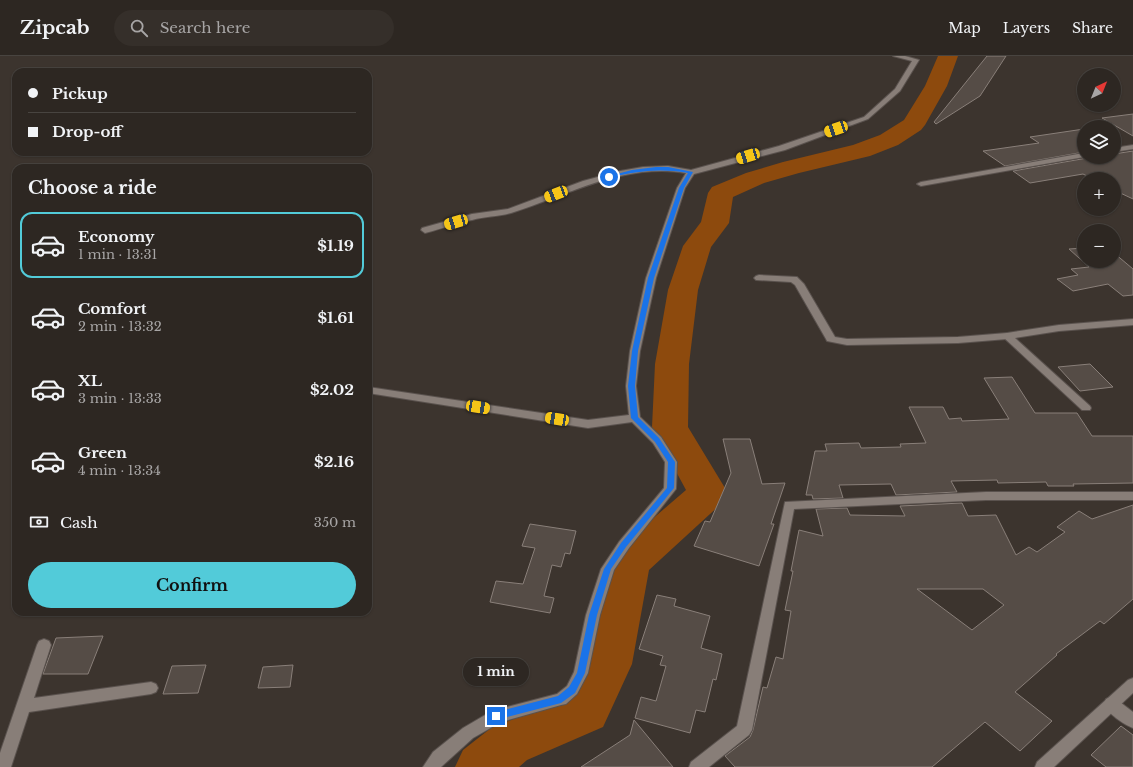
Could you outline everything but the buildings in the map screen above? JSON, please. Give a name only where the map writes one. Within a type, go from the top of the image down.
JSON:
[{"type":"street","points":[[426,230],[472,217],[510,211],[586,183],[620,173],[643,169],[668,168],[691,172],[782,148],[866,118],[898,90],[918,58],[896,56]]},
{"type":"street","points":[[1121,149],[1133,147]]},
{"type":"street","points":[[921,184],[1077,156]]},
{"type":"street","points":[[431,767],[439,757],[468,733],[496,716],[561,699],[572,690],[581,673],[593,615],[608,569],[624,545],[670,488],[671,462],[657,440],[635,418],[631,386],[635,351],[651,278],[681,188],[691,172]]},
{"type":"street","points":[[759,278],[794,279],[799,284],[831,339],[847,342],[958,340],[1007,336],[1059,328],[1133,322]]},
{"type":"street","points":[[1007,336],[1086,408]]},
{"type":"street","points":[[372,391],[588,424],[635,418]]},
{"type":"street","points":[[697,767],[744,730],[789,505],[986,496],[1133,496]]},
{"type":"street","points":[[3,767],[44,645]]},
{"type":"street","points":[[1042,767],[1133,684]]},
{"type":"street","points":[[24,706],[151,688]]},
{"type":"street","points":[[1111,704],[1133,721]]},
{"type":"waterway","points":[[481,767],[509,744],[586,712],[608,664],[629,563],[708,493],[670,427],[672,364],[683,290],[697,246],[715,223],[721,193],[755,178],[792,167],[861,151],[889,140],[913,125],[936,86],[948,56]]},
{"type":"route","points":[[496,716],[561,699],[572,690],[581,673],[593,615],[608,569],[650,511],[670,488],[671,462],[657,440],[635,418],[631,386],[635,351],[651,278],[681,188],[691,172],[668,168],[643,169],[620,173],[609,177]]}]
